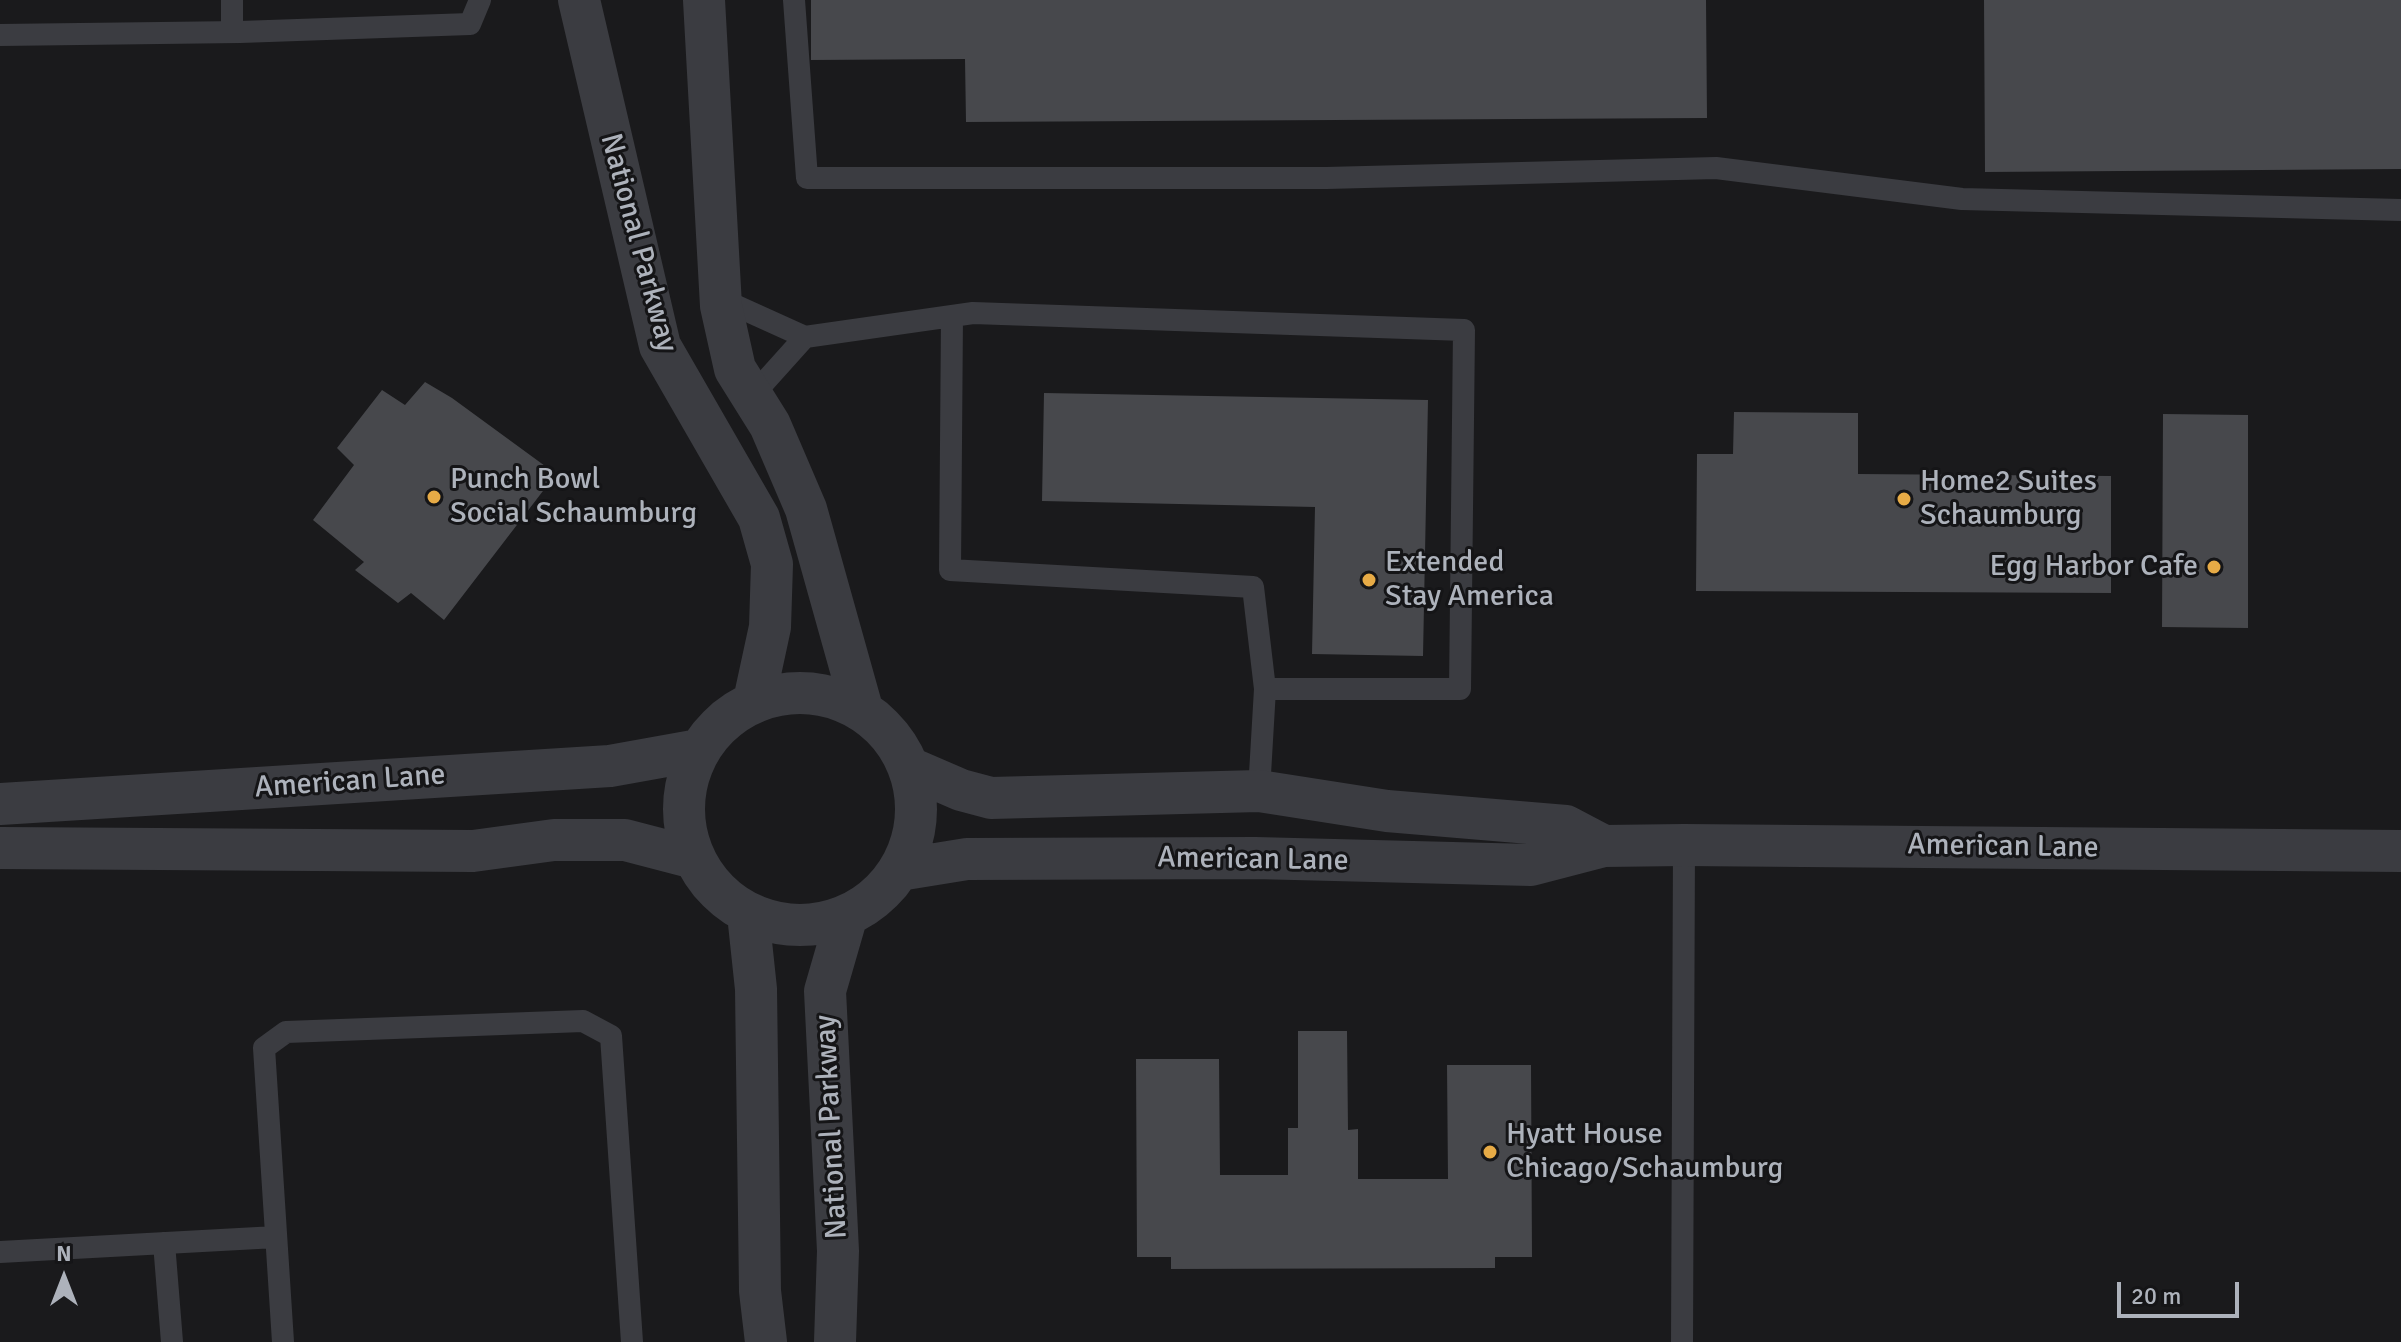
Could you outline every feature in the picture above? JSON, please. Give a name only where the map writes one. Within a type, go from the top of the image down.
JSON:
[{"type":"street","name":"National Parkway","points":[[579,0],[660,346],[759,518],[772,564],[770,627],[754,701]]},
{"type":"street","name":"National Parkway","points":[[704,0],[721,299],[735,369],[770,425],[806,509],[862,709]]},
{"type":"street","points":[[791,692],[827,695],[862,709],[890,733],[910,768],[918,807],[912,847],[892,881],[863,907],[847,915],[826,923],[786,925],[748,914],[716,891],[694,858],[684,822],[685,785],[699,750],[722,721],[754,701],[791,692]]},
{"type":"street","name":"American Lane","points":[[0,804],[610,766],[699,750]]},
{"type":"street","name":"American Lane","points":[[910,768],[961,790],[991,798],[1259,791],[1387,811],[1566,826],[1604,846]]},
{"type":"street","name":"American Lane","points":[[0,848],[473,851],[554,840],[625,840],[694,858]]},
{"type":"street","name":"American Lane","points":[[899,870],[967,859],[1255,858],[1531,865],[1604,846],[2401,851]]},
{"type":"street","points":[[748,914],[756,989],[760,1291],[766,1342]]},
{"type":"street","name":"National Parkway","points":[[835,1342],[838,1251],[825,991],[847,915]]},
{"type":"lane","points":[[232,0],[232,32]]},
{"type":"lane","points":[[0,35],[232,32],[470,24],[480,0]]},
{"type":"lane","points":[[794,0],[807,178],[1326,178],[1716,168],[1962,199],[2401,210]]},
{"type":"lane","points":[[721,299],[805,337],[973,313],[1464,330],[1460,689],[1265,689]]},
{"type":"lane","points":[[952,316],[950,570],[1253,587],[1265,689],[1259,791]]},
{"type":"lane","points":[[752,396],[805,337]]},
{"type":"lane","points":[[1682,1342],[1684,845]]},
{"type":"lane","points":[[283,1342],[264,1048],[286,1032],[583,1021],[611,1036],[632,1342]]},
{"type":"lane","points":[[0,1252],[276,1237]]},
{"type":"lane","points":[[164,1243],[172,1342]]},
{"type":"building","points":[[811,0],[1706,0],[1707,118],[966,122],[965,59],[811,60]]},
{"type":"building","points":[[1984,0],[2401,0],[2401,169],[1985,172]]},
{"type":"building","name":"Punch Bowl Social Schaumburg","points":[[425,382],[452,398],[556,474],[444,620],[411,593],[398,603],[355,570],[364,562],[313,520],[354,465],[337,448],[382,390],[405,405]]},
{"type":"building","name":"Extended Stay America","points":[[1044,393],[1428,400],[1423,656],[1312,654],[1315,507],[1042,501]]},
{"type":"building","name":"Home2 Suites Schaumburg","points":[[1734,412],[1858,413],[1858,474],[2111,476],[2111,593],[1696,591],[1697,454],[1733,454]]},
{"type":"building","points":[[2163,414],[2248,415],[2248,628],[2162,627]]},
{"type":"building","name":"Hyatt House Chicago/Schaumburg","points":[[1298,1031],[1347,1031],[1348,1130],[1358,1129],[1358,1179],[1448,1179],[1447,1065],[1531,1065],[1532,1257],[1495,1257],[1495,1268],[1171,1269],[1171,1257],[1137,1257],[1136,1059],[1219,1059],[1220,1175],[1288,1175],[1288,1128],[1298,1128]]},
{"type":"place","name":"Punch Bowl Social Schaumburg","points":[[434,497]]},
{"type":"place","name":"Home2 Suites Schaumburg","points":[[1904,499]]},
{"type":"place","name":"Egg Harbor Cafe","points":[[2214,567]]},
{"type":"place","name":"Extended Stay America","points":[[1369,580]]},
{"type":"place","name":"Hyatt House Chicago/Schaumburg","points":[[1490,1152]]}]
